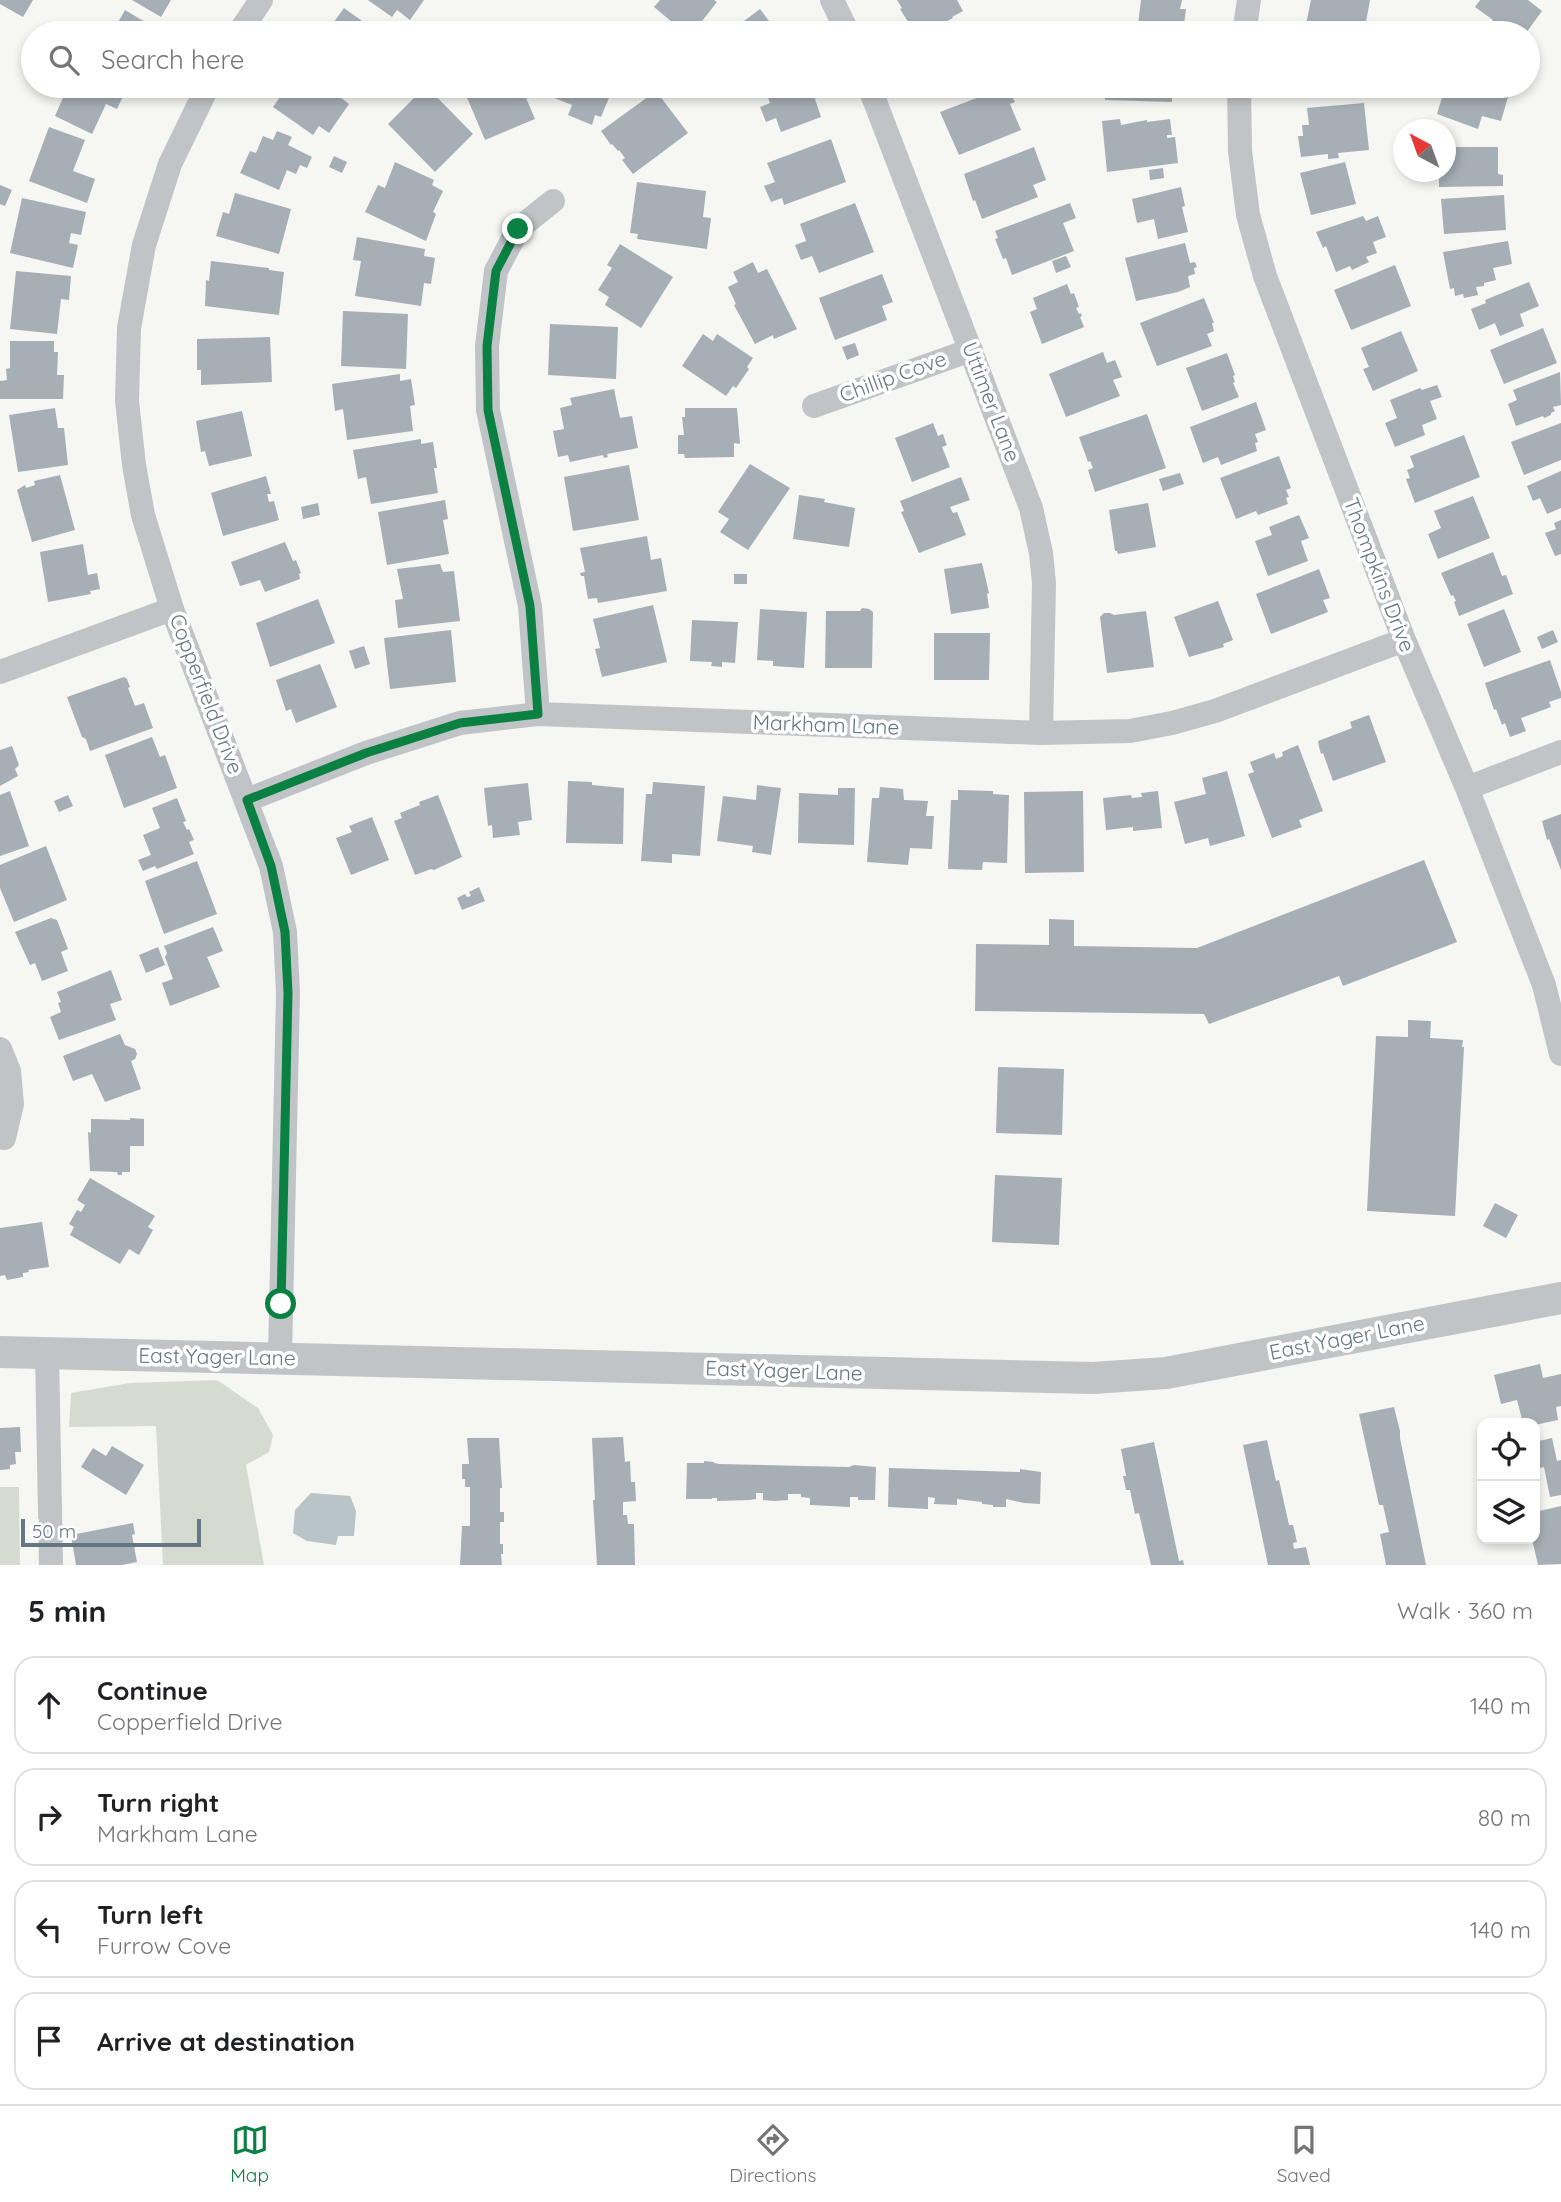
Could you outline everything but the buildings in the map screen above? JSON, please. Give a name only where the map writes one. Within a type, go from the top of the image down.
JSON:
[{"type":"street","points":[[247,21],[261,0]]},
{"type":"street","points":[[832,0],[842,21]]},
{"type":"street","points":[[1246,21],[1249,0]]},
{"type":"street","name":"Copperfield Drive","points":[[202,98],[170,164],[144,246],[129,328],[127,401],[143,515],[172,609],[271,866],[285,932],[288,993],[280,1357]]},
{"type":"street","name":"Uttimer Lane","points":[[874,98],[1031,508],[1044,583],[1041,733]]},
{"type":"street","name":"Thompkins Drive","points":[[1239,98],[1240,151],[1248,215],[1265,276],[1404,640],[1467,788],[1544,985],[1561,1054]]},
{"type":"street","points":[[538,714],[530,606],[488,410],[487,346],[496,271],[518,229],[553,201]]},
{"type":"street","name":"Chillip Cove","points":[[814,406],[971,350]]},
{"type":"street","points":[[0,672],[172,609]]},
{"type":"street","name":"Markham Lane","points":[[247,800],[366,753],[460,723],[538,714],[1041,733],[1130,731],[1215,711],[1404,640]]},
{"type":"street","points":[[1467,788],[1561,752]]},
{"type":"street","points":[[0,1049],[9,1071],[12,1104],[4,1138]]},
{"type":"street","name":"East Yager Lane","points":[[0,1352],[1093,1378],[1166,1373],[1561,1298]]},
{"type":"street","points":[[47,1353],[51,1565]]},
{"type":"shaded area","points":[[217,1380],[258,1408],[273,1435],[269,1452],[246,1465],[264,1565],[163,1565],[156,1426],[69,1427],[71,1393],[130,1383]]},
{"type":"shaded area","points":[[0,1487],[19,1487],[20,1565],[0,1565]]},
{"type":"shaded area","points":[[311,1493],[350,1496],[356,1511],[354,1536],[338,1536],[336,1545],[307,1541],[293,1533],[295,1510]]},
{"type":"route","points":[[281,1304],[288,993],[285,932],[271,866],[247,800],[366,753],[460,723],[538,714],[530,606],[488,410],[487,346],[496,271],[518,229]]}]
